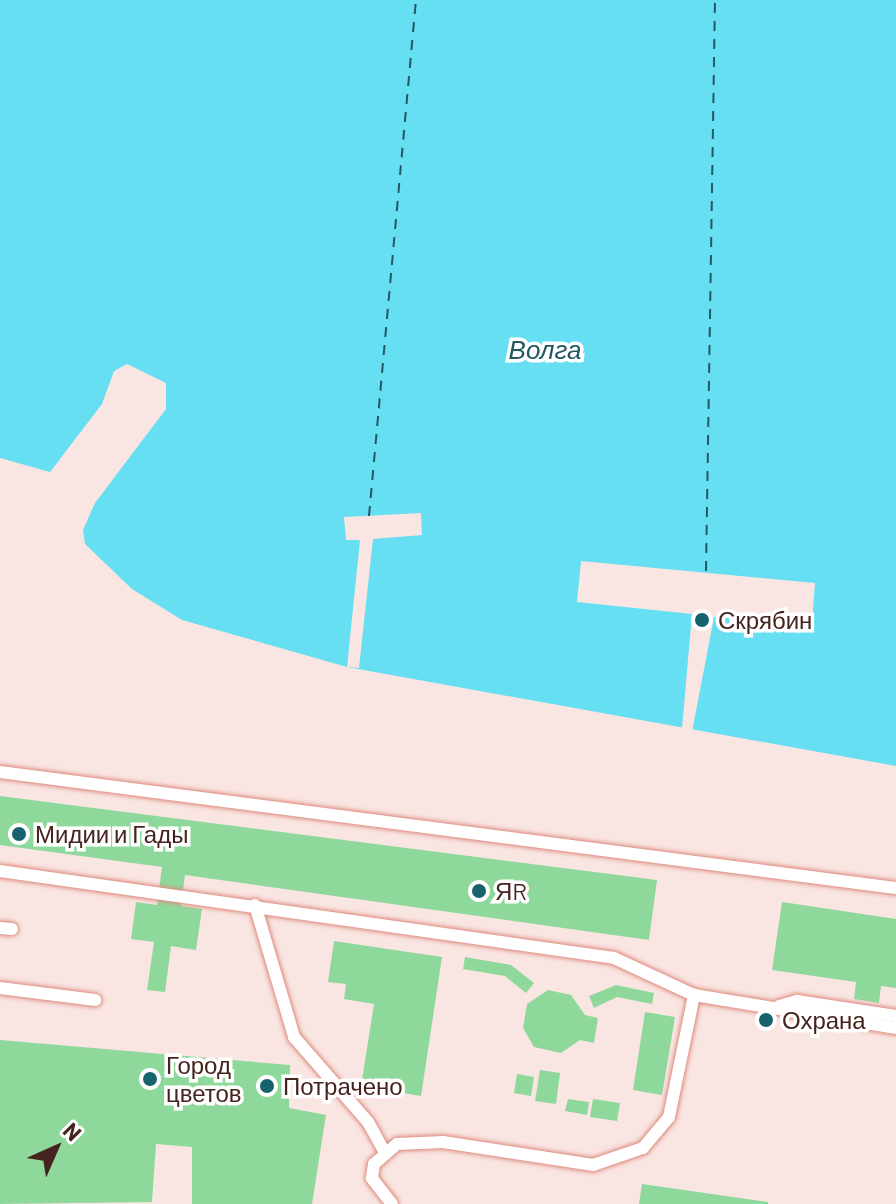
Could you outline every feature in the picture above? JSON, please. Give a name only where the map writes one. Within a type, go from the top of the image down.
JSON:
[{"type":"lane","points":[[0,772],[896,888]]},
{"type":"lane","points":[[0,871],[614,958],[694,995],[779,1006],[896,1028]]},
{"type":"lane","points":[[255,905],[294,1037],[368,1122],[384,1151]]},
{"type":"lane","points":[[0,988],[95,1000]]},
{"type":"lane","points":[[392,1204],[372,1178],[384,1151],[414,1141],[555,1163],[625,1157],[669,1117],[694,995]]},
{"type":"lane","points":[[779,1006],[797,1001],[896,1016]]},
{"type":"water","name":"Волга","points":[[0,0],[896,0],[896,766],[347,667],[182,620],[132,589],[85,544],[83,530],[95,503],[166,409],[166,383],[127,364],[114,371],[102,404],[50,472],[0,458]]},
{"type":"pier","points":[[421,513],[422,535],[373,539],[359,668],[347,667],[360,540],[346,540],[344,517]]},
{"type":"pier","points":[[581,561],[815,583],[812,624],[714,617],[692,732],[682,728],[692,614],[577,602]]},
{"type":"building","name":"ЯR","points":[[0,796],[657,880],[649,940],[185,875],[181,906],[202,909],[196,950],[171,946],[165,992],[147,990],[154,942],[131,939],[136,902],[157,905],[162,867],[0,845]]},
{"type":"building","points":[[782,902],[896,919],[896,988],[881,986],[879,1003],[854,999],[856,982],[772,970]]},
{"type":"building","points":[[334,941],[442,957],[421,1096],[361,1086],[374,1004],[344,999],[346,984],[328,982]]},
{"type":"building","points":[[465,957],[511,965],[534,983],[526,993],[505,976],[463,969]]},
{"type":"building","points":[[616,985],[654,993],[652,1004],[617,997],[594,1008],[589,996]]},
{"type":"building","points":[[548,990],[571,995],[585,1015],[598,1018],[594,1043],[580,1040],[561,1053],[534,1047],[523,1028],[527,1004]]},
{"type":"building","points":[[645,1012],[675,1017],[662,1095],[633,1090]]},
{"type":"building","points":[[0,1040],[290,1065],[289,1108],[326,1115],[312,1204],[192,1204],[192,1147],[156,1144],[152,1202],[0,1204]]},
{"type":"building","points":[[540,1070],[560,1073],[556,1104],[535,1101]]},
{"type":"building","points":[[517,1074],[534,1077],[531,1096],[514,1093]]},
{"type":"building","points":[[568,1099],[589,1102],[587,1115],[565,1111]]},
{"type":"building","points":[[593,1099],[620,1103],[617,1121],[590,1117]]},
{"type":"building","points":[[642,1184],[768,1202],[768,1204],[639,1204]]},
{"type":"ferry route","points":[[369,516],[416,0]]},
{"type":"ferry route","points":[[706,571],[715,0]]},
{"type":"place","name":"Скрябин","points":[[702,620]]},
{"type":"place","name":"Мидии и Гады","points":[[19,834]]},
{"type":"place","name":"ЯR","points":[[479,891]]},
{"type":"place","name":"Охрана","points":[[766,1020]]},
{"type":"place","name":"Город цветов","points":[[150,1079]]},
{"type":"place","name":"Потрачено","points":[[267,1086]]}]
